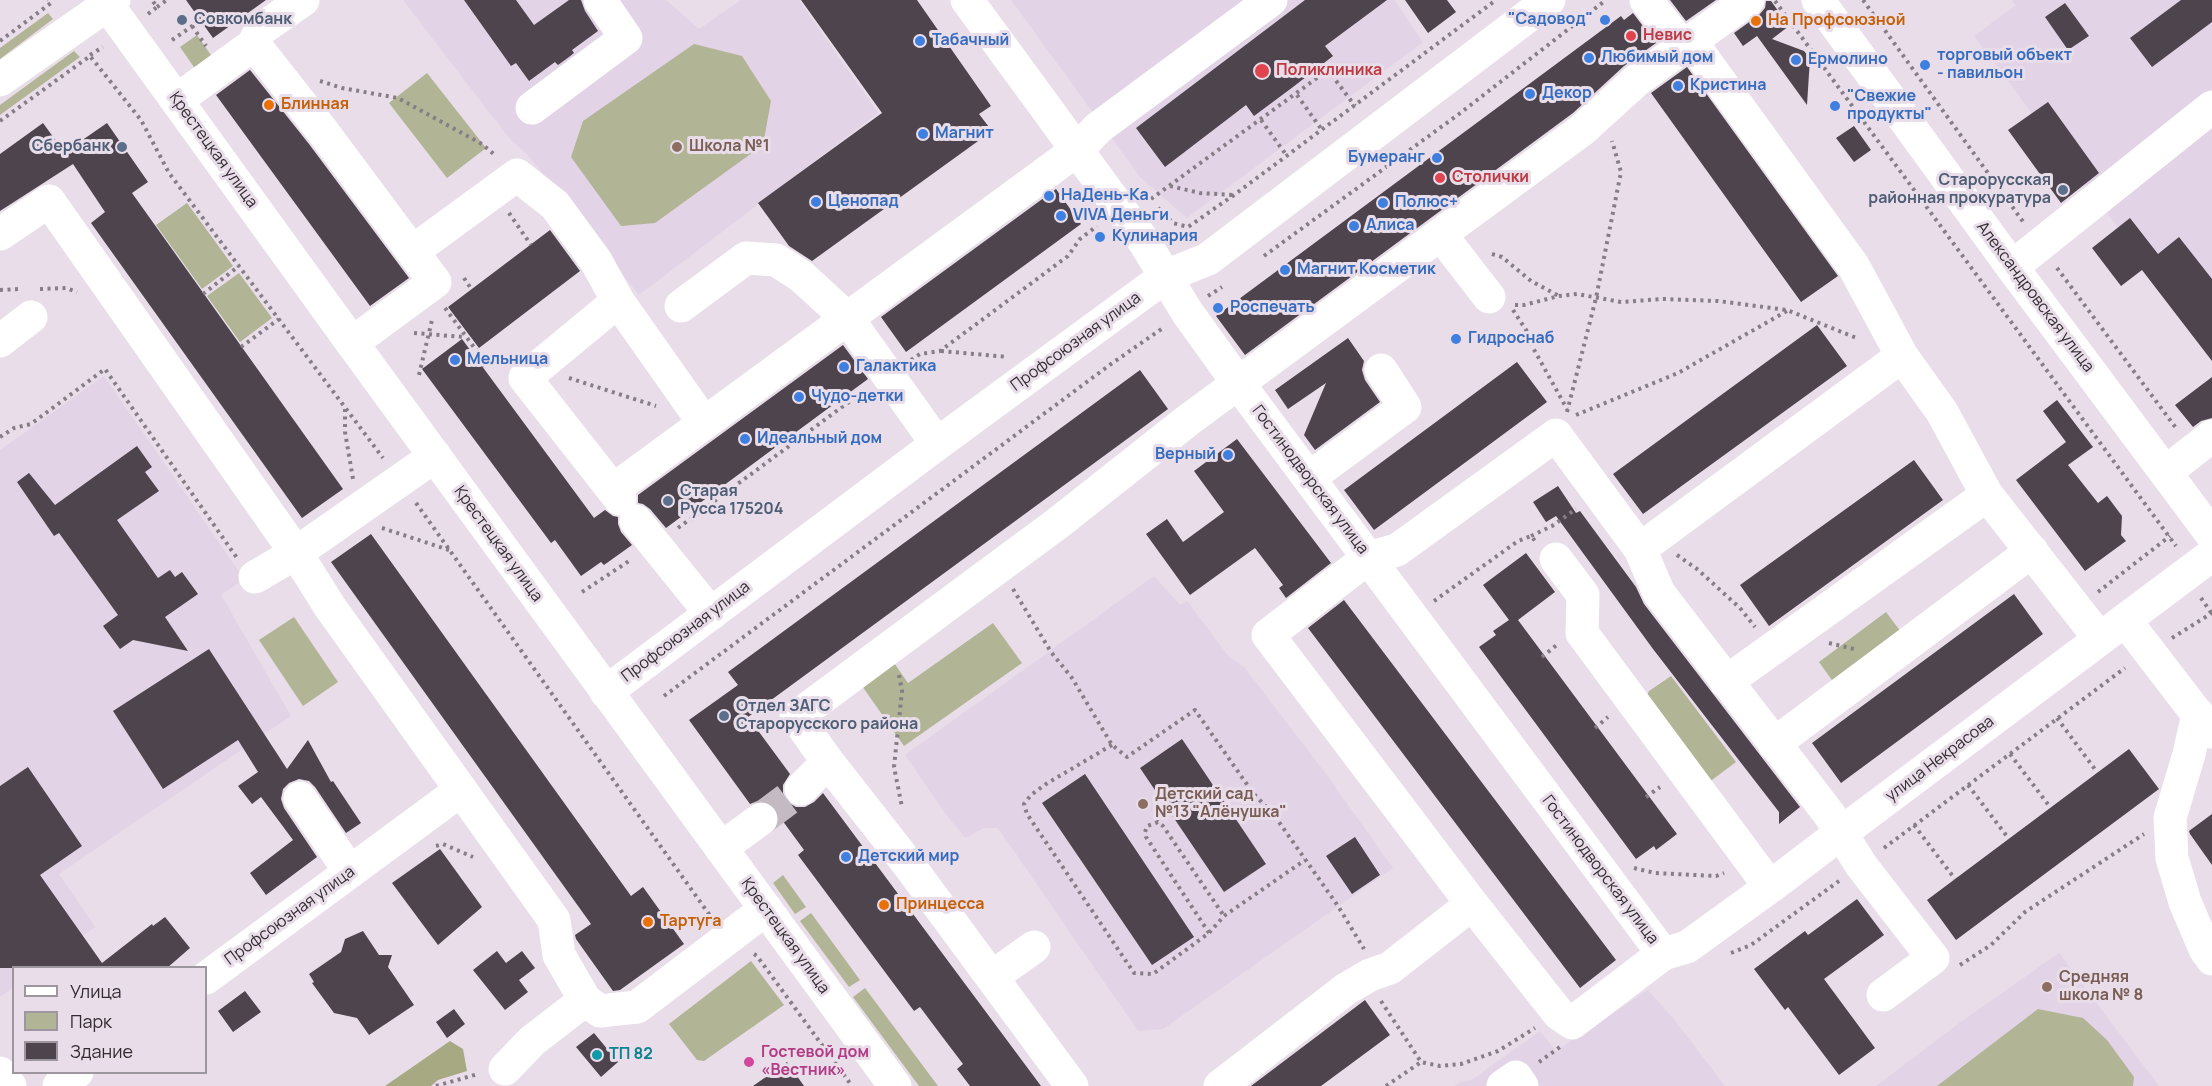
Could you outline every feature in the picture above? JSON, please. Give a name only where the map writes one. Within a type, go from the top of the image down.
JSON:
[{"type":"street","points":[[177,100],[254,44],[260,30],[303,0]]},
{"type":"street","points":[[532,108],[626,38],[600,0]]},
{"type":"street","name":"Гостинодворская улица","points":[[967,0],[1145,243],[1186,312],[1663,954]]},
{"type":"street","points":[[631,513],[704,423],[1077,150],[1098,128],[1271,0]]},
{"type":"street","name":"Профсоюзная улица","points":[[606,692],[1166,276],[1208,259],[1549,0]]},
{"type":"street","points":[[1646,0],[1686,43],[1854,267],[1902,356],[1942,412],[1987,495],[2077,609],[2150,652],[2205,724],[2189,754],[2170,818],[2172,858],[2185,902],[2205,949],[2212,959]]},
{"type":"street","points":[[1072,1086],[906,861],[828,762],[796,717],[1000,566],[1238,383],[1582,130],[1636,80],[1748,0]]},
{"type":"street","name":"Александровская улица","points":[[1818,0],[2012,267],[2203,523]]},
{"type":"street","points":[[0,80],[108,2]]},
{"type":"street","name":"Крестецкая улица","points":[[108,2],[352,343],[895,1086]]},
{"type":"street","points":[[254,44],[413,250],[436,289],[352,343]]},
{"type":"street","points":[[2012,267],[2212,107]]},
{"type":"street","points":[[413,250],[506,184],[555,205],[596,261],[618,301],[704,423]]},
{"type":"street","points":[[0,234],[49,201],[296,554],[330,607],[554,920],[559,956],[585,1000],[600,1011],[637,1006],[766,909]]},
{"type":"street","points":[[1441,235],[1489,297]]},
{"type":"street","points":[[681,306],[746,258],[777,260],[801,276],[848,319],[937,444]]},
{"type":"street","points":[[0,341],[29,298]]},
{"type":"street","points":[[618,301],[525,378],[711,614]]},
{"type":"street","points":[[1648,543],[1902,356]]},
{"type":"street","points":[[1309,478],[1406,407],[1381,370]]},
{"type":"street","points":[[1561,1029],[1472,904],[1268,635],[1368,558],[1397,550],[1556,435],[1598,491],[1648,543],[1659,593],[1933,958],[1883,995]]},
{"type":"street","points":[[2166,472],[2212,436]]},
{"type":"street","points":[[255,577],[296,554],[435,456]]},
{"type":"street","points":[[1726,682],[1987,495]]},
{"type":"street","points":[[1774,744],[2032,551]]},
{"type":"street","name":"улица Некрасова","points":[[1561,1029],[1663,954],[1687,947],[1770,887],[2212,555]]},
{"type":"street","points":[[1556,559],[1583,595],[1582,633],[1770,887]]},
{"type":"street","points":[[801,789],[828,762]]},
{"type":"street","name":"Профсоюзная улица","points":[[207,977],[461,790]]},
{"type":"street","points":[[300,798],[350,873]]},
{"type":"street","points":[[721,848],[761,819]]},
{"type":"street","points":[[1220,1086],[1346,989],[1370,975],[1390,968],[1472,904]]},
{"type":"street","points":[[992,977],[1034,947]]},
{"type":"street","points":[[505,1069],[531,1041],[585,1000]]},
{"type":"street","points":[[0,1074],[10,1086]]},
{"type":"street","points":[[59,1086],[74,1074]]},
{"type":"path","points":[[0,40],[51,3],[48,0]]},
{"type":"path","points":[[152,0],[157,7]]},
{"type":"path","points":[[142,18],[167,0]]},
{"type":"path","points":[[1145,190],[1163,215],[1173,223],[1188,227],[1496,0]]},
{"type":"path","points":[[1262,257],[1459,114],[1606,0]]},
{"type":"path","points":[[1775,0],[2169,536]]},
{"type":"path","points":[[172,40],[201,21]]},
{"type":"path","points":[[0,121],[90,56],[141,120],[169,172],[450,550],[726,938],[757,956],[852,1086]]},
{"type":"path","points":[[1152,200],[1328,70],[1355,106]]},
{"type":"path","points":[[312,78],[342,88],[398,98],[482,144],[506,184],[531,245]]},
{"type":"path","points":[[1297,95],[1322,130]]},
{"type":"path","points":[[1603,112],[1621,172],[1596,298],[1567,410],[1567,418],[1678,373],[1787,310]]},
{"type":"path","points":[[1261,120],[1287,156]]},
{"type":"path","points":[[1170,186],[1200,193],[1234,195]]},
{"type":"path","points":[[582,592],[631,513],[888,374],[920,354],[940,351],[1068,256],[1080,239],[1098,226],[1114,202]]},
{"type":"path","points":[[203,294],[239,267]]},
{"type":"path","points":[[664,696],[1111,363],[1225,285]]},
{"type":"path","points":[[0,290],[29,298],[66,288],[123,308]]},
{"type":"path","points":[[418,375],[429,335],[436,289]]},
{"type":"path","points":[[436,289],[464,337],[476,350],[490,359],[581,380],[614,394],[659,407]]},
{"type":"path","points":[[1567,410],[1532,346],[1528,333],[1510,305],[1524,305],[1577,294],[1621,302],[1663,299],[1718,301],[1787,310],[1861,339]]},
{"type":"path","points":[[241,346],[279,319]]},
{"type":"path","points":[[380,324],[396,330],[464,337]]},
{"type":"path","points":[[482,366],[490,359]]},
{"type":"path","points":[[0,437],[14,428],[31,424],[105,369],[240,562],[255,577]]},
{"type":"path","points":[[345,408],[345,432],[353,479],[341,521],[382,528],[450,550]]},
{"type":"path","points":[[1427,607],[1441,594],[1518,541],[1552,526],[1598,491]]},
{"type":"path","points":[[2077,609],[2169,536],[2203,523]]},
{"type":"path","points":[[1531,536],[1547,556],[1556,559]]},
{"type":"path","points":[[1648,543],[1697,569],[1781,643],[1896,653]]},
{"type":"path","points":[[1000,566],[1051,652],[1072,678],[1112,745],[1127,757],[1196,710],[1252,793],[1275,815],[1338,906],[1364,950],[1377,995],[1421,1062],[1440,1066],[1461,1064],[1561,1029]]},
{"type":"path","points":[[1729,953],[1750,945],[1861,865],[2105,681],[2212,613]]},
{"type":"path","points":[[893,645],[902,691],[894,766],[903,812]]},
{"type":"path","points":[[2057,718],[2097,772]]},
{"type":"path","points":[[1112,745],[1031,795],[1024,804],[1027,814],[1134,973],[1153,974],[1209,933],[1224,916],[1305,860]]},
{"type":"path","points":[[2010,754],[2050,807]]},
{"type":"path","points":[[1968,785],[2009,839]]},
{"type":"path","points":[[1933,958],[1959,965],[1991,945],[2025,912],[2170,818]]},
{"type":"path","points":[[1209,933],[1146,837],[1144,832],[1147,826],[1158,822],[1163,826],[1224,916]]},
{"type":"path","points":[[1914,825],[1955,879]]},
{"type":"path","points":[[434,846],[443,844],[478,859],[513,862]]},
{"type":"path","points":[[1514,1083],[1561,1029]]},
{"type":"path","points":[[1386,1086],[1421,1062]]},
{"type":"path","points":[[436,1086],[467,1076],[505,1069]]},
{"type":"shaded area","name":"Школа №1","points":[[403,0],[666,0],[699,29],[741,0],[799,0],[878,113],[639,295],[527,154],[511,140]]},
{"type":"shaded area","points":[[1011,0],[1394,0],[1423,42],[1187,218],[1140,177]]},
{"type":"shaded area","points":[[2012,0],[2212,0],[2212,353],[1974,36],[2016,5]]},
{"type":"shaded area","points":[[104,376],[244,579],[221,595],[291,716],[59,874],[95,927],[41,966],[12,966],[12,988],[0,997],[0,450]]},
{"type":"shaded area","name":"Детский сад №13 \"Алёнушка\"","points":[[1154,576],[1180,605],[1187,601],[1229,657],[1245,668],[1326,774],[1393,868],[1163,1029],[1138,1031],[998,828],[984,828],[965,838],[905,755]]},
{"type":"shaded area","name":"Средняя школа № 8","points":[[2059,953],[2159,1086],[1876,1086],[1962,1021]]},
{"type":"shaded area","points":[[1648,990],[1677,1023],[1725,1086],[1455,1086],[1462,1081],[1470,1081],[1540,1031],[1556,1051]]},
{"type":"green space","points":[[48,13],[53,19],[0,59],[0,48]]},
{"type":"green space","points":[[197,35],[213,58],[196,70],[180,47]]},
{"type":"green space","points":[[694,44],[742,56],[771,101],[763,145],[655,223],[621,226],[571,157],[583,121]]},
{"type":"green space","points":[[74,51],[80,57],[0,115],[0,105]]},
{"type":"green space","points":[[427,73],[486,148],[447,178],[389,103]]},
{"type":"green space","points":[[187,203],[233,266],[202,289],[156,225]]},
{"type":"green space","points":[[239,273],[272,318],[240,342],[207,296]]},
{"type":"green space","points":[[1886,612],[1901,632],[1834,683],[1819,662]]},
{"type":"green space","points":[[294,617],[338,682],[303,706],[259,640]]},
{"type":"green space","points":[[993,623],[1022,663],[904,746],[860,683],[892,660],[908,683]]},
{"type":"green space","points":[[1671,676],[1736,762],[1708,783],[1643,703],[1649,691]]},
{"type":"green space","points":[[783,875],[806,907],[795,914],[773,883]]},
{"type":"green space","points":[[811,913],[860,980],[849,987],[800,921]]},
{"type":"green space","points":[[751,961],[784,1005],[704,1061],[697,1060],[669,1024]]},
{"type":"green space","points":[[865,988],[938,1086],[919,1086],[853,997]]},
{"type":"green space","points":[[2038,1009],[2083,1018],[2107,1040],[2134,1077],[2133,1086],[1937,1086]]},
{"type":"green space","points":[[450,1041],[463,1049],[467,1071],[438,1080],[431,1086],[385,1086]]},
{"type":"building","points":[[186,0],[266,0],[213,38]]},
{"type":"building","points":[[464,0],[516,0],[534,25],[569,0],[581,0],[598,31],[572,50],[574,53],[558,65],[555,62],[529,81],[516,63],[511,66]]},
{"type":"building","points":[[801,0],[917,0],[991,106],[979,114],[992,131],[812,261],[789,246],[758,203],[882,113]]},
{"type":"building","name":"Поликлиника","points":[[1305,0],[1387,0],[1325,46],[1333,56],[1293,87],[1254,116],[1246,105],[1165,167],[1136,128]]},
{"type":"building","points":[[1405,0],[1447,0],[1456,12],[1428,33]]},
{"type":"building","points":[[1670,0],[1716,0],[1686,21]]},
{"type":"building","points":[[2181,0],[2212,0],[2212,22],[2152,67],[2130,38]]},
{"type":"building","points":[[1766,1],[1771,1],[1789,26],[1772,39],[1804,51],[1810,58],[1807,105],[1757,36],[1743,46],[1734,33],[1759,15],[1765,8]]},
{"type":"building","points":[[2065,3],[2089,36],[2068,50],[2045,17]]},
{"type":"building","points":[[1633,13],[1656,43],[1624,66],[1573,113],[1245,355],[1216,316],[1621,16],[1624,20]]},
{"type":"building","points":[[1687,67],[1838,276],[1801,302],[1651,93]]},
{"type":"building","points":[[250,70],[309,144],[409,278],[370,306],[216,95]]},
{"type":"building","points":[[2048,102],[2099,173],[2061,203],[2008,130]]},
{"type":"building","points":[[43,123],[70,160],[65,152],[107,123],[148,182],[132,193],[343,489],[302,518],[91,223],[105,212],[73,164],[0,211],[0,154]]},
{"type":"building","points":[[1854,126],[1871,150],[1854,162],[1836,138]]},
{"type":"building","points":[[1056,189],[1081,224],[906,352],[881,317]]},
{"type":"building","points":[[2130,218],[2158,254],[2179,237],[2212,279],[2212,361],[2142,270],[2121,286],[2092,248]]},
{"type":"building","points":[[550,230],[580,271],[479,348],[448,307]]},
{"type":"building","points":[[1817,325],[1847,366],[1643,514],[1613,474]]},
{"type":"building","points":[[1348,338],[1364,361],[1362,370],[1365,380],[1380,402],[1315,450],[1304,435],[1326,383],[1288,409],[1275,390]]},
{"type":"building","points":[[462,339],[594,518],[605,510],[618,517],[621,532],[632,545],[604,565],[601,562],[581,576],[555,540],[551,543],[422,369]]},
{"type":"building","points":[[843,345],[868,379],[666,528],[650,509],[638,503],[638,495]]},
{"type":"building","points":[[1517,362],[1547,402],[1374,530],[1344,490]]},
{"type":"building","points":[[1140,370],[1168,409],[748,717],[790,774],[783,785],[783,793],[787,802],[796,807],[805,807],[823,793],[1041,1086],[970,1086],[957,1069],[963,1064],[920,1007],[914,1011],[798,855],[804,850],[782,820],[779,822],[780,816],[776,808],[760,800],[750,804],[689,720],[738,685],[728,672]]},
{"type":"building","points":[[2212,377],[2212,418],[2201,421],[2193,427],[2175,405]]},
{"type":"building","points":[[2057,400],[2093,447],[2068,465],[2098,503],[2107,496],[2122,516],[2121,535],[2126,541],[2085,571],[2016,480],[2066,442],[2043,411]]},
{"type":"building","points":[[1237,439],[1331,563],[1286,598],[1279,588],[1283,585],[1255,548],[1190,595],[1146,534],[1167,519],[1183,542],[1224,512],[1194,471]]},
{"type":"building","points":[[137,446],[152,467],[145,472],[159,491],[117,520],[158,578],[170,570],[175,577],[182,572],[198,594],[165,617],[188,651],[133,640],[120,649],[103,626],[118,615],[59,533],[54,536],[17,482],[29,473],[55,505]]},
{"type":"building","points":[[1914,460],[1943,500],[1769,626],[1740,585]]},
{"type":"building","points":[[1558,486],[1576,513],[1580,511],[1636,587],[1644,604],[1800,807],[1779,824],[1779,812],[1653,649],[1556,516],[1546,522],[1533,502]]},
{"type":"building","points":[[371,534],[631,896],[643,887],[684,944],[620,990],[613,991],[576,939],[575,935],[591,924],[331,562]]},
{"type":"building","points":[[1526,553],[1555,592],[1518,620],[1677,834],[1656,850],[1654,846],[1636,859],[1479,647],[1496,635],[1493,631],[1509,620],[1483,585]]},
{"type":"building","points":[[2014,594],[2043,634],[1841,783],[1812,743]]},
{"type":"building","points":[[1344,600],[1616,960],[1580,988],[1308,628]]},
{"type":"building","points":[[209,649],[287,769],[308,740],[331,782],[333,781],[361,823],[346,833],[309,781],[299,779],[289,783],[283,789],[281,799],[284,808],[317,857],[266,895],[250,873],[293,840],[261,797],[252,804],[238,786],[258,772],[238,740],[163,789],[113,711]]},
{"type":"building","points":[[1182,739],[1266,864],[1224,892],[1140,768]]},
{"type":"building","points":[[2129,749],[2159,789],[1956,940],[1927,900]]},
{"type":"building","points":[[28,767],[82,846],[40,875],[102,963],[152,924],[153,926],[165,917],[190,948],[169,966],[12,966],[12,968],[0,968],[0,786]]},
{"type":"building","points":[[1085,774],[1194,937],[1152,965],[1042,803]]},
{"type":"building","points":[[2212,814],[2212,865],[2189,831]]},
{"type":"building","points":[[1355,837],[1380,875],[1352,894],[1326,856]]},
{"type":"building","points":[[440,849],[482,907],[438,945],[392,883]]},
{"type":"building","points":[[1857,899],[1884,935],[1824,979],[1875,1048],[1839,1075],[1788,1007],[1785,1010],[1754,969],[1805,931],[1808,935]]},
{"type":"building","points":[[363,931],[379,955],[392,955],[388,967],[414,1005],[369,1035],[357,1018],[334,1013],[312,983],[314,982],[309,974],[341,952],[345,939]]},
{"type":"building","points":[[497,951],[506,963],[522,951],[535,968],[519,980],[528,992],[505,1010],[473,970]]},
{"type":"building","points":[[245,991],[261,1012],[233,1032],[218,1011]]},
{"type":"building","points":[[1365,1000],[1390,1035],[1321,1086],[1251,1086]]},
{"type":"building","points":[[454,1009],[465,1024],[447,1038],[436,1022]]},
{"type":"building","name":"ТП 82","points":[[594,1033],[618,1062],[601,1077],[576,1047]]},
{"type":"building","points":[[787,1062],[804,1086],[753,1086]]},
{"type":"tunnel","points":[[761,819],[801,789]]},
{"type":"place","name":"Совкомбанк","points":[[182,20]]},
{"type":"place","name":"\"Садовод\"","points":[[1605,20]]},
{"type":"place","name":"На Профсоюзной","points":[[1756,21]]},
{"type":"place","name":"Невис","points":[[1631,36]]},
{"type":"place","name":"Табачный","points":[[920,41]]},
{"type":"place","name":"Любимый дом","points":[[1589,58]]},
{"type":"place","name":"Ермолино","points":[[1796,60]]},
{"type":"place","name":"торговый объект - павильон","points":[[1925,65]]},
{"type":"place","name":"Поликлиника","points":[[1262,71]]},
{"type":"place","name":"Кристина","points":[[1678,86]]},
{"type":"place","name":"Декор","points":[[1530,94]]},
{"type":"place","name":"Блинная","points":[[269,105]]},
{"type":"place","name":"\"Свежие продукты\"","points":[[1835,106]]},
{"type":"place","name":"Магнит","points":[[923,134]]},
{"type":"place","name":"Сбербанк","points":[[122,147]]},
{"type":"place","name":"Школа №1","points":[[677,147]]},
{"type":"place","name":"Бумеранг","points":[[1437,158]]},
{"type":"place","name":"Столички","points":[[1440,178]]},
{"type":"place","name":"Старорусская районная прокуратура","points":[[2063,190]]},
{"type":"place","name":"НаДень-Ка","points":[[1049,196]]},
{"type":"place","name":"Ценопад","points":[[816,202]]},
{"type":"place","name":"Полюс+","points":[[1383,203]]},
{"type":"place","name":"VIVA Деньги","points":[[1061,216]]},
{"type":"place","name":"Алиса","points":[[1354,226]]},
{"type":"place","name":"Кулинария","points":[[1100,237]]},
{"type":"place","name":"Магнит Косметик","points":[[1285,270]]},
{"type":"place","name":"Роспечать","points":[[1218,308]]},
{"type":"place","name":"Гидроснаб","points":[[1456,339]]},
{"type":"place","name":"Мельница","points":[[455,360]]},
{"type":"place","name":"Галактика","points":[[844,367]]},
{"type":"place","name":"Чудо-детки","points":[[799,397]]},
{"type":"place","name":"Идеальный дом","points":[[745,439]]},
{"type":"place","name":"Верный","points":[[1228,455]]},
{"type":"place","name":"Старая Русса 175204","points":[[668,501]]},
{"type":"place","name":"Отдел ЗАГС Старорусского района","points":[[724,716]]},
{"type":"place","name":"Детский сад №13 \"Алёнушка\"","points":[[1143,804]]},
{"type":"place","name":"Детский мир","points":[[846,857]]},
{"type":"place","name":"Принцесса","points":[[884,905]]},
{"type":"place","name":"Тартуга","points":[[648,922]]},
{"type":"place","name":"Средняя школа № 8","points":[[2047,987]]},
{"type":"place","name":"ТП 82","points":[[597,1055]]},
{"type":"place","name":"Гостевой дом «Вестник»","points":[[749,1062]]}]
